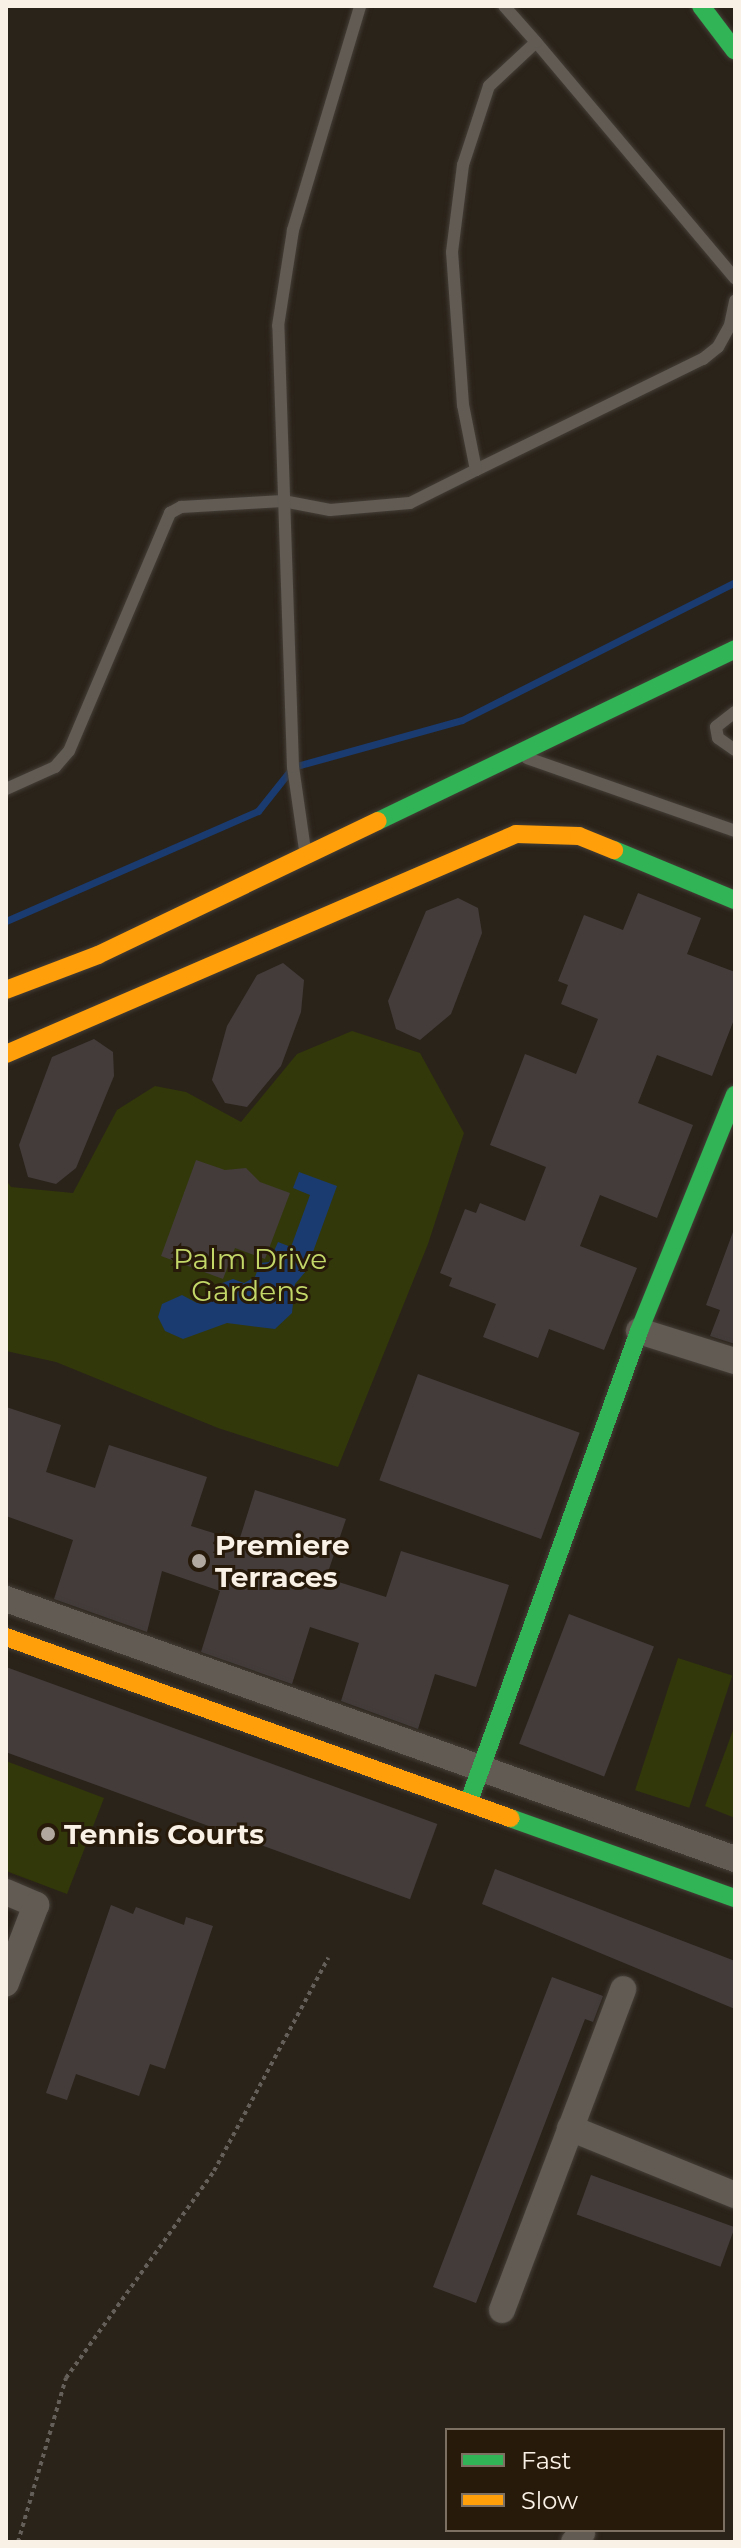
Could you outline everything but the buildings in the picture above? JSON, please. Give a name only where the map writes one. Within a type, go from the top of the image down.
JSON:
[{"type":"street","points":[[701,6],[735,51]]},
{"type":"street","points":[[6,990],[98,955],[735,649]]},
{"type":"street","points":[[6,1054],[516,834],[579,836],[735,900]]},
{"type":"street","points":[[469,1801],[639,1331],[735,1095]]},
{"type":"street","points":[[639,1331],[735,1361]]},
{"type":"street","points":[[6,1599],[735,1859]]},
{"type":"street","points":[[6,1637],[735,1898]]},
{"type":"street","points":[[6,1892],[36,1905],[6,1983]]},
{"type":"street","points":[[502,2310],[623,1989]]},
{"type":"street","points":[[570,2128],[735,2195]]},
{"type":"lane","points":[[306,856],[293,767],[278,326],[293,230],[360,6]]},
{"type":"lane","points":[[504,6],[735,278]]},
{"type":"lane","points":[[476,470],[463,405],[452,252],[463,165],[489,86],[536,42]]},
{"type":"lane","points":[[6,789],[55,767],[69,751],[170,513],[181,507],[283,501],[330,510],[410,503],[703,359],[718,347],[730,325],[735,301]]},
{"type":"lane","points":[[735,712],[716,727],[718,738],[735,750]]},
{"type":"lane","points":[[518,755],[735,831]]},
{"type":"path","points":[[18,2542],[66,2378],[214,2171],[328,1958]]},
{"type":"green space","name":"Palm Drive Gardens","points":[[352,1031],[420,1053],[464,1133],[428,1244],[338,1467],[218,1428],[56,1362],[6,1351],[6,1180],[11,1187],[73,1193],[117,1110],[155,1086],[186,1092],[241,1122],[297,1054]]},
{"type":"green space","points":[[678,1658],[732,1676],[689,1808],[635,1790]]},
{"type":"green space","points":[[735,1725],[735,1818],[705,1806]]},
{"type":"green space","name":"Tennis Courts","points":[[6,1761],[104,1798],[67,1894],[6,1871]]},
{"type":"water","points":[[299,1172],[337,1186],[306,1271],[295,1284],[292,1313],[275,1329],[227,1323],[183,1339],[165,1331],[158,1317],[162,1304],[182,1295],[197,1303],[217,1285],[233,1279],[244,1283],[255,1277],[260,1263],[269,1262],[278,1242],[291,1247],[310,1195],[293,1188]]},
{"type":"waterway","points":[[6,921],[258,811],[293,767],[462,720],[735,582]]},
{"type":"traffic: fast","points":[[701,6],[735,51]]},
{"type":"traffic: fast","points":[[378,821],[735,649]]},
{"type":"traffic: fast","points":[[614,850],[735,900]]},
{"type":"traffic: fast","points":[[469,1801],[639,1331],[735,1095]]},
{"type":"traffic: fast","points":[[510,1818],[735,1898]]},
{"type":"traffic: slow","points":[[6,990],[98,955],[378,821]]},
{"type":"traffic: slow","points":[[6,1054],[516,834],[579,836],[614,850]]},
{"type":"traffic: slow","points":[[6,1637],[510,1818]]},
{"type":"place","name":"Premiere Terraces","points":[[199,1561]]},
{"type":"place","name":"Tennis Courts","points":[[48,1834]]}]
